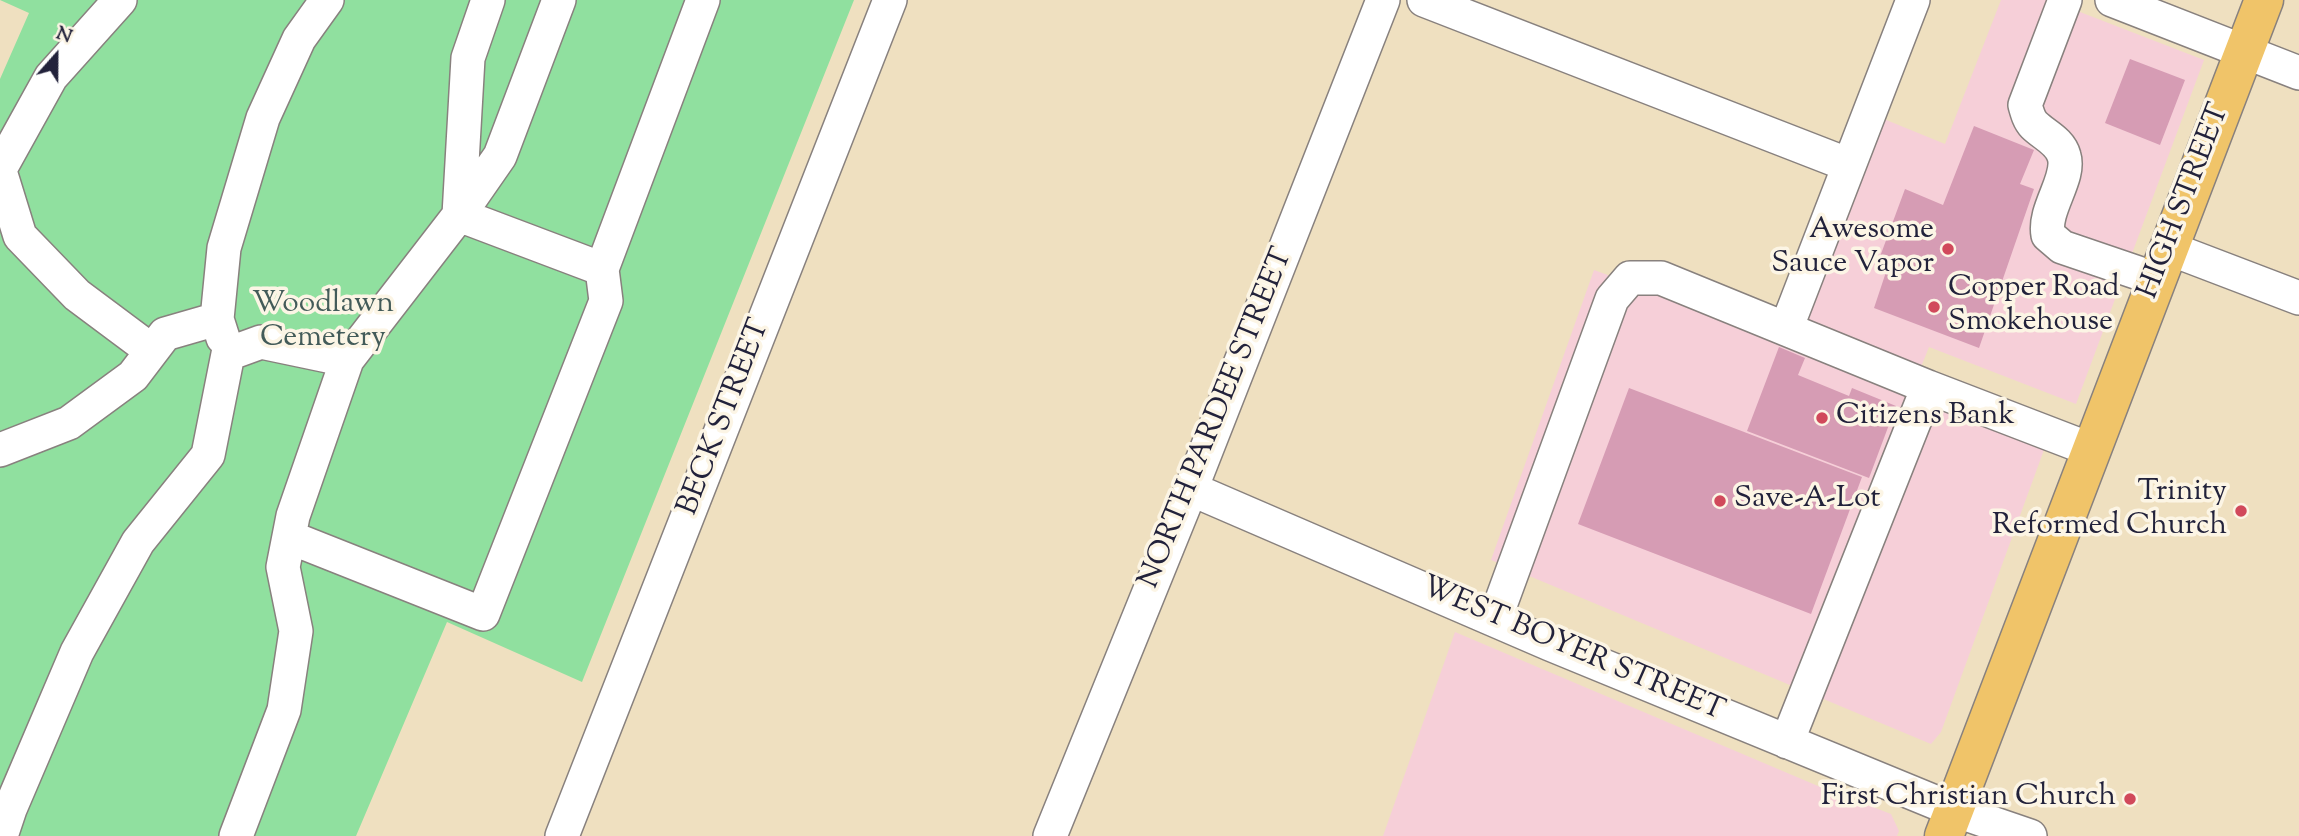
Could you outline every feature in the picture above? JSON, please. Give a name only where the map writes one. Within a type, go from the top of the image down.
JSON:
[{"type":"main road","name":"HIGH STREET","points":[[1949,823],[2264,0]]},
{"type":"street","points":[[121,0],[51,77],[0,170],[20,236],[77,295],[152,351]]},
{"type":"street","points":[[1,836],[10,809],[84,640],[138,542],[208,455],[228,354],[217,319],[224,247],[263,118],[299,39],[327,0]]},
{"type":"street","points":[[459,215],[468,58],[488,0]]},
{"type":"street","points":[[236,836],[284,710],[296,631],[283,567],[293,516],[347,360],[459,215],[500,156],[559,0]]},
{"type":"street","points":[[289,537],[483,614],[606,301],[601,270],[703,0]]},
{"type":"street","name":"BECK STREET","points":[[562,836],[890,0]]},
{"type":"street","name":"NORTH PARDEE STREET","points":[[1050,836],[1191,489],[1384,0]]},
{"type":"street","points":[[1424,0],[1849,165]]},
{"type":"street","points":[[1786,329],[1913,0]]},
{"type":"street","points":[[2065,0],[2025,105],[2031,123],[2058,145],[2065,157],[2062,179],[2046,223],[2048,235],[2063,247],[2162,264],[2299,298]]},
{"type":"street","points":[[2112,0],[2299,73]]},
{"type":"street","points":[[459,215],[601,270]]},
{"type":"street","points":[[1495,619],[1612,299],[1630,278],[1661,278],[1928,387],[2092,450]]},
{"type":"street","points":[[0,450],[69,423],[133,376],[165,334],[217,319]]},
{"type":"street","points":[[228,354],[261,342],[347,360]]},
{"type":"street","points":[[1787,742],[1928,387]]},
{"type":"street","name":"WEST BOYER STREET","points":[[1191,489],[1787,742],[1949,823],[2030,836]]},
{"type":"shaded area","points":[[2001,0],[2049,0],[2204,60],[2076,404],[1929,347],[1911,392],[2045,447],[1941,732],[1931,744],[1491,560],[1594,270],[1789,341],[1879,117],[1945,144]]},
{"type":"shaded area","points":[[1455,632],[1818,786],[1891,814],[1899,831],[1897,836],[1383,836]]},
{"type":"green space","name":"Woodlawn Cemetery","points":[[0,0],[854,0],[582,682],[447,622],[356,836],[0,836],[0,79],[29,13]]},
{"type":"building","points":[[2130,59],[2185,80],[2160,145],[2105,123]]},
{"type":"building","points":[[1974,126],[2034,150],[2020,184],[2034,189],[1979,348],[1874,308],[1888,266],[1878,262],[1905,189],[1943,205]]},
{"type":"building","name":"Citizens Bank","points":[[1779,347],[1805,358],[1798,375],[1849,396],[1852,388],[1896,406],[1869,478],[1747,431]]},
{"type":"building","name":"Save-A-Lot","points":[[1629,388],[1862,477],[1811,614],[1578,524]]},
{"type":"place","name":"Awesome Sauce Vapor","points":[[1948,249]]},
{"type":"place","name":"Copper Road Smokehouse","points":[[1934,307]]},
{"type":"place","name":"Citizens Bank","points":[[1822,418]]},
{"type":"place","name":"Save-A-Lot","points":[[1720,501]]},
{"type":"place","name":"Trinity Reformed Church","points":[[2241,511]]},
{"type":"place","name":"First Christian Church","points":[[2130,799]]}]
